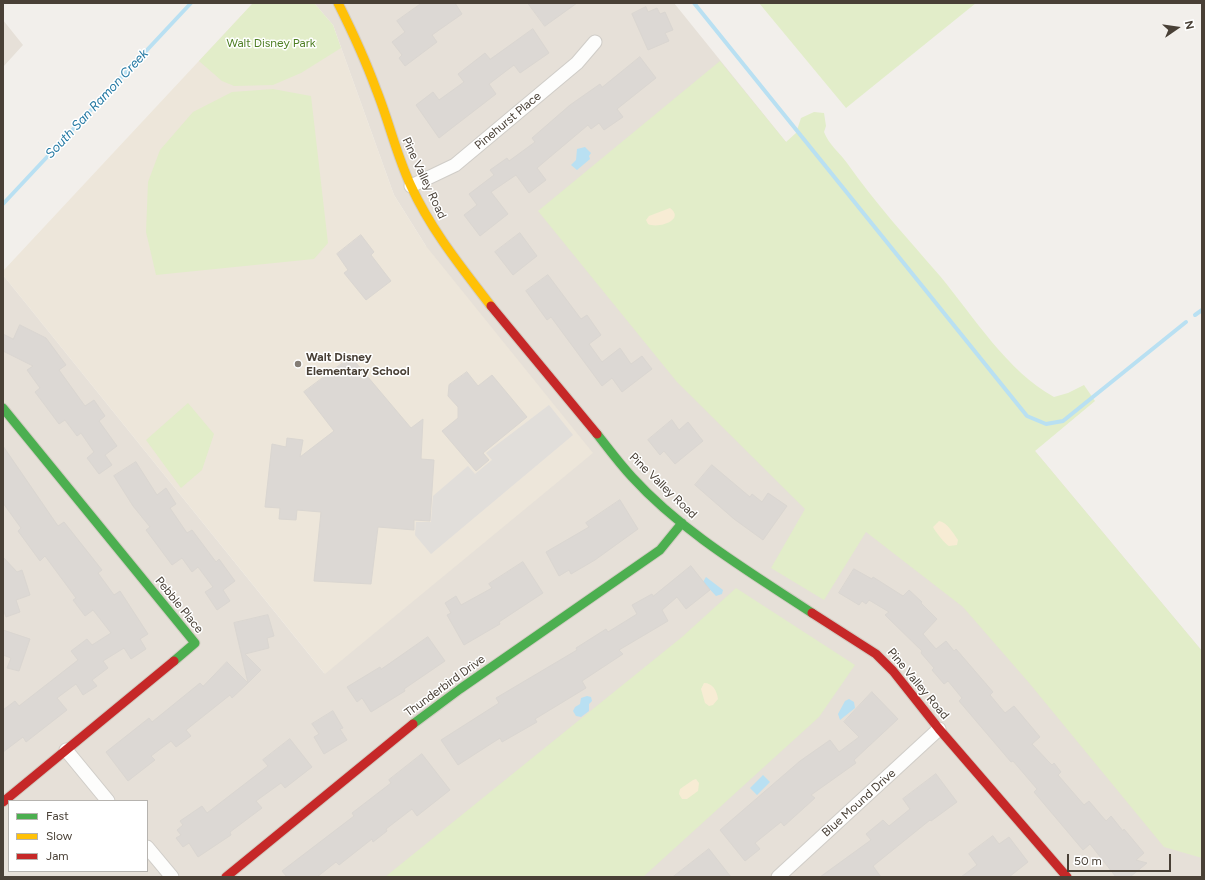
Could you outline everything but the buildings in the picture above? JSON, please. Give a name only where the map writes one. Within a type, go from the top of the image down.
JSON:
[{"type":"street","name":"Pine Valley Road","points":[[341,4],[377,90],[392,139],[411,186],[437,234],[491,306],[632,477],[682,523],[762,580],[876,654],[893,671],[1060,875]]},
{"type":"street","name":"Pinehurst Place","points":[[411,186],[455,165],[578,63],[595,42]]},
{"type":"street","name":"Pebble Place","points":[[3,408],[195,643],[3,802]]},
{"type":"street","name":"Thunderbird Drive","points":[[226,877],[394,738],[460,689],[660,550],[682,523]]},
{"type":"street","name":"Blue Mound Drive","points":[[778,877],[939,729]]},
{"type":"street","points":[[66,750],[107,800]]},
{"type":"street","points":[[148,849],[172,877]]},
{"type":"shaded area","name":"Walt Disney Elementary School","points":[[253,3],[314,3],[333,25],[394,195],[426,246],[593,453],[325,674],[3,275],[3,271]]},
{"type":"shaded area","points":[[314,3],[674,3],[1035,451],[1202,651],[1202,877],[3,877],[3,275],[324,673],[426,246],[394,195],[333,25]]},
{"type":"shaded area","points":[[3,20],[23,45],[3,67]]},
{"type":"shaded area","points":[[549,405],[573,435],[431,554],[415,535],[416,522],[431,522],[433,496],[468,466],[475,474],[492,460],[486,453]]},
{"type":"green space","name":"Walt Disney Park","points":[[253,3],[314,3],[333,25],[341,48],[301,73],[273,85],[234,86],[222,81],[199,61]]},
{"type":"green space","points":[[759,3],[976,3],[846,108]]},
{"type":"green space","points":[[720,61],[786,142],[796,133],[801,118],[814,112],[824,113],[826,126],[824,132],[831,145],[844,159],[880,207],[940,276],[1006,358],[1037,386],[1054,397],[1068,393],[1084,385],[1095,401],[1035,451],[1202,651],[1202,858],[1164,847],[1030,684],[963,607],[866,532],[824,600],[771,568],[805,509],[677,382],[538,211]]},
{"type":"green space","points":[[273,89],[311,96],[328,243],[314,259],[156,275],[146,232],[148,182],[160,150],[193,112],[232,92]]},
{"type":"green space","points":[[188,403],[214,434],[202,470],[181,488],[146,440]]},
{"type":"green space","points":[[736,588],[855,665],[819,717],[643,877],[385,877],[682,637]]},
{"type":"sand","points":[[670,208],[674,212],[675,216],[673,220],[658,225],[648,224],[646,220],[649,216]]},
{"type":"sand","points":[[939,521],[948,526],[952,531],[958,540],[957,545],[949,546],[938,534],[933,527]]},
{"type":"sand","points":[[704,683],[710,684],[717,693],[718,699],[713,705],[709,706],[705,703],[701,689]]},
{"type":"sand","points":[[696,779],[699,783],[698,791],[687,799],[682,799],[679,794],[680,789]]},
{"type":"water","points":[[585,147],[591,153],[589,156],[590,159],[577,170],[571,165],[576,160],[577,149]]},
{"type":"water","points":[[706,577],[723,590],[722,594],[716,596],[703,582]]},
{"type":"water","points":[[587,696],[591,697],[592,701],[589,704],[589,711],[581,717],[576,716],[573,711],[575,707],[580,704],[581,698]]},
{"type":"water","points":[[849,699],[854,702],[855,708],[840,720],[838,714],[845,701]]},
{"type":"water","points":[[763,775],[770,782],[757,795],[750,788]]},
{"type":"waterway","name":"South San Ramon Creek","points":[[3,204],[191,3]]},
{"type":"waterway","points":[[694,3],[1027,416],[1046,424],[1063,421],[1186,322]]},
{"type":"waterway","points":[[1195,315],[1202,310]]},
{"type":"traffic: fast","points":[[3,408],[195,643],[174,661]]},
{"type":"traffic: fast","points":[[597,434],[632,477],[672,516],[741,566],[812,613]]},
{"type":"traffic: fast","points":[[413,724],[460,689],[660,550],[682,523]]},
{"type":"traffic: slow","points":[[338,3],[381,101],[401,162],[419,202],[437,233],[491,306]]},
{"type":"traffic: jam","points":[[491,306],[597,434]]},
{"type":"traffic: jam","points":[[812,613],[876,654],[893,671],[939,729],[1067,877]]},
{"type":"traffic: jam","points":[[3,802],[174,661]]},
{"type":"traffic: jam","points":[[226,877],[413,724]]},
{"type":"place","name":"Walt Disney Elementary School","points":[[298,364]]}]
